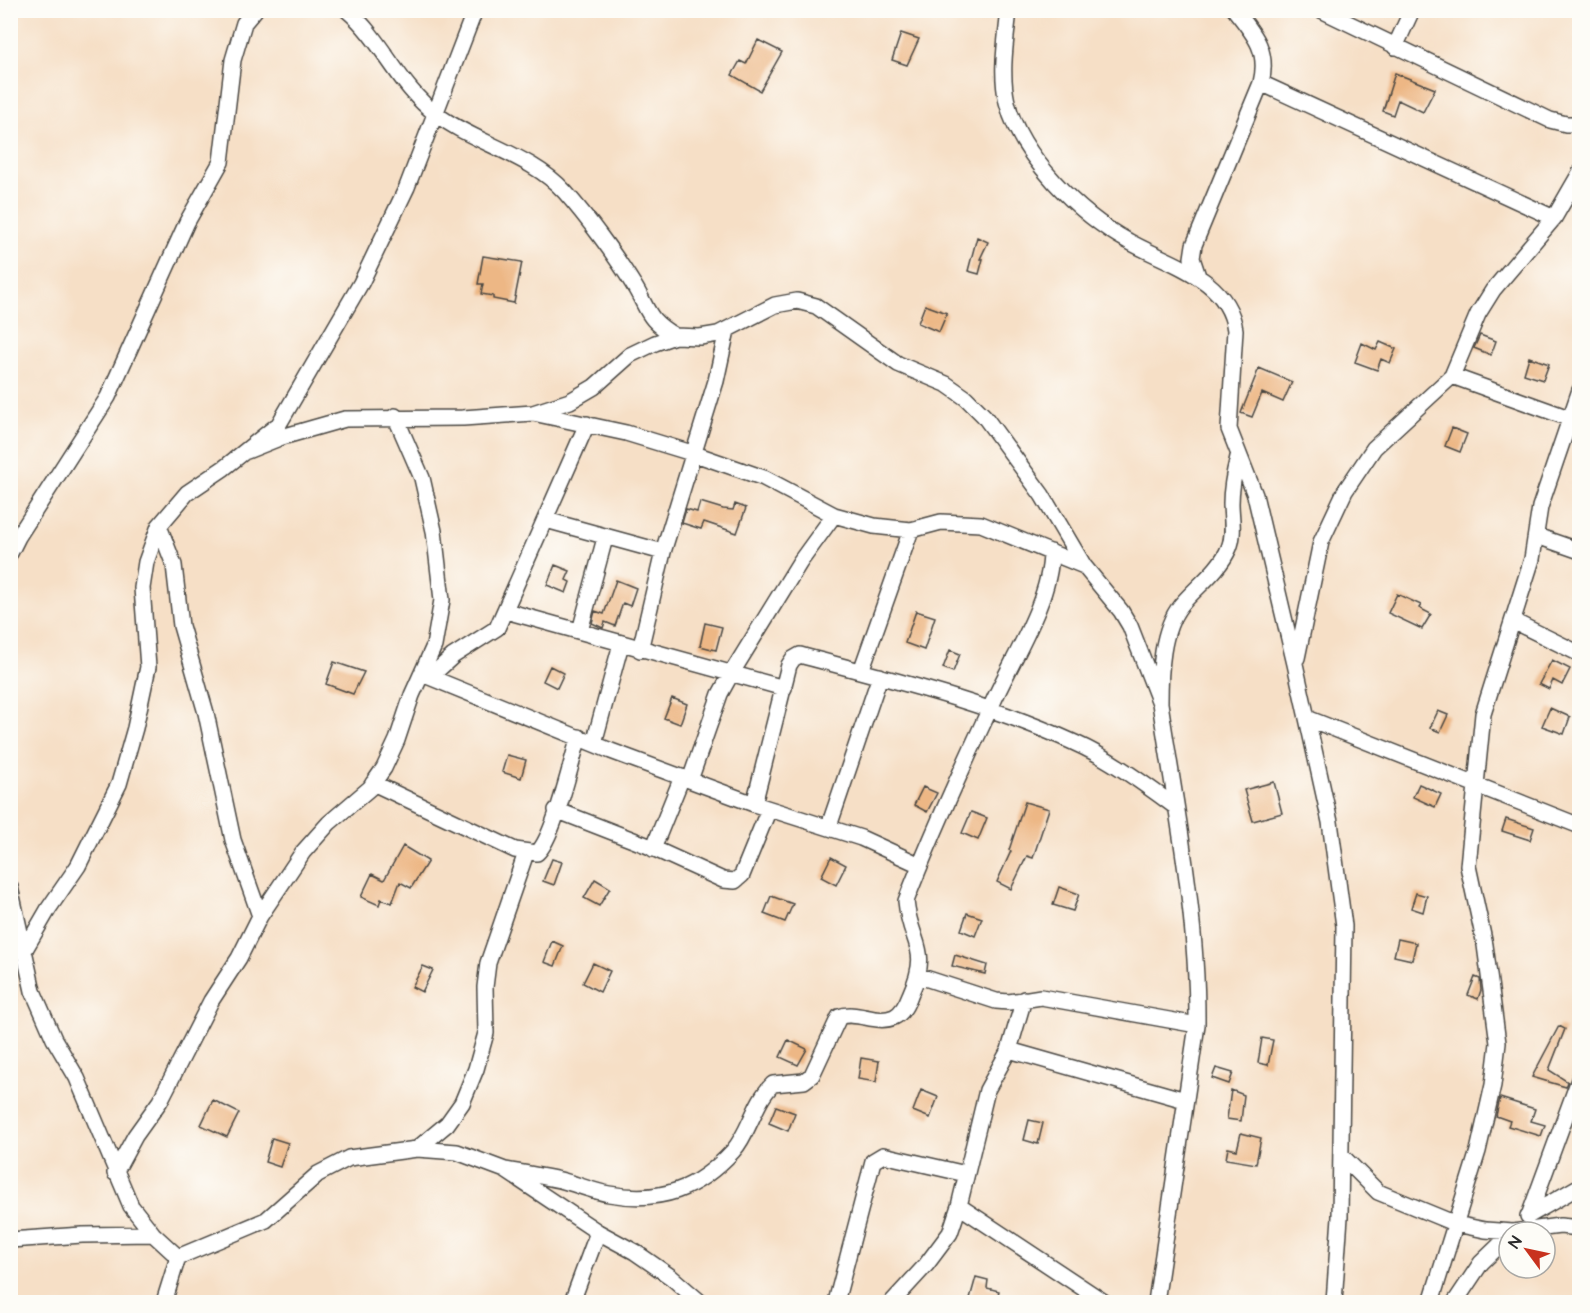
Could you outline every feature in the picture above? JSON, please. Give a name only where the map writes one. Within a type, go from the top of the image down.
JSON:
[{"type":"street","points":[[10,553],[108,397],[187,222],[221,162],[233,60],[244,23],[255,10]]},
{"type":"street","points":[[347,10],[360,21],[415,94],[436,115],[513,155],[564,191],[633,285],[650,318],[675,336]]},
{"type":"street","points":[[24,951],[49,908],[78,866],[119,784],[135,728],[148,667],[142,588],[146,562],[159,526],[187,493],[247,451],[279,424],[361,283],[407,187],[476,10]]},
{"type":"street","points":[[1009,10],[1004,81],[1014,123],[1026,144],[1064,190],[1089,215],[1127,241],[1198,276],[1226,300],[1233,313],[1235,330],[1229,429],[1238,457],[1255,495],[1295,664],[1330,822],[1344,926],[1342,1156],[1334,1302]]},
{"type":"street","points":[[1198,276],[1192,258],[1194,245],[1261,84],[1265,65],[1264,56],[1256,40],[1235,10]]},
{"type":"street","points":[[1321,10],[1550,120],[1566,124],[1580,124]]},
{"type":"street","points":[[1395,47],[1412,10]]},
{"type":"street","points":[[1261,84],[1554,218]]},
{"type":"street","points":[[1295,664],[1321,542],[1345,491],[1374,448],[1452,376],[1478,314],[1493,290],[1554,218],[1580,173]]},
{"type":"street","points":[[247,451],[282,436],[345,419],[395,416],[463,418],[533,413],[570,401],[594,387],[630,355],[675,336],[700,337],[727,330],[775,305],[797,301],[816,306],[898,364],[946,384],[966,398],[990,424],[1042,495],[1084,566],[1130,626],[1160,703]]},
{"type":"street","points":[[640,650],[663,552],[695,454],[727,330]]},
{"type":"street","points":[[1452,376],[1574,420]]},
{"type":"street","points":[[1431,1302],[1456,1224],[1493,1085],[1498,1043],[1485,945],[1468,866],[1483,714],[1537,536],[1540,507],[1574,420],[1580,390]]},
{"type":"street","points":[[533,413],[587,424],[695,454],[764,478],[834,515],[874,526],[910,530],[941,522],[981,524],[1084,566]]},
{"type":"street","points":[[395,416],[422,478],[434,531],[442,600],[426,676]]},
{"type":"street","points":[[115,1173],[135,1136],[160,1101],[180,1057],[211,1000],[239,958],[261,916],[303,852],[374,783],[397,740],[412,695],[426,676],[497,628],[587,424]]},
{"type":"street","points":[[1156,1302],[1197,1025],[1194,930],[1160,703],[1160,670],[1167,636],[1179,607],[1229,549],[1232,532],[1232,479],[1238,457]]},
{"type":"street","points":[[653,849],[686,779],[720,694],[800,562],[834,515]]},
{"type":"street","points":[[546,520],[663,552]]},
{"type":"street","points":[[159,526],[174,565],[181,626],[206,713],[232,840],[261,916]]},
{"type":"street","points":[[861,671],[910,530]]},
{"type":"street","points":[[1537,536],[1580,551]]},
{"type":"street","points":[[580,632],[605,538]]},
{"type":"street","points":[[164,1302],[178,1257],[266,1220],[318,1174],[349,1158],[417,1149],[457,1152],[505,1170],[560,1180],[609,1194],[655,1197],[683,1190],[702,1178],[734,1149],[762,1096],[773,1083],[804,1081],[812,1075],[839,1017],[848,1014],[876,1019],[894,1017],[904,1009],[919,976],[921,954],[907,917],[906,901],[989,710],[1042,598],[1051,572],[1051,552]]},
{"type":"street","points":[[506,611],[640,650],[784,688]]},
{"type":"street","points":[[1513,621],[1580,654]]},
{"type":"street","points":[[594,743],[621,644]]},
{"type":"street","points":[[754,804],[789,665],[800,655],[942,693],[1076,743],[1136,778],[1176,807]]},
{"type":"street","points":[[426,676],[686,779],[769,809],[829,826],[920,865]]},
{"type":"street","points":[[829,826],[880,676]]},
{"type":"street","points":[[1307,718],[1580,826]]},
{"type":"street","points":[[374,783],[476,833],[526,853],[537,853],[542,849],[579,737]]},
{"type":"street","points":[[556,810],[723,880],[735,881],[742,875],[769,809]]},
{"type":"street","points":[[417,1149],[447,1124],[462,1103],[476,1069],[486,1033],[485,987],[488,963],[526,853]]},
{"type":"street","points":[[10,887],[33,991],[54,1039],[77,1078],[115,1173],[131,1206],[153,1234],[178,1257]]},
{"type":"street","points":[[919,976],[996,1001],[1041,997],[1197,1025]]},
{"type":"street","points":[[892,1302],[926,1265],[950,1233],[959,1206],[987,1090],[1010,1050],[1024,999]]},
{"type":"street","points":[[1010,1050],[1185,1100]]},
{"type":"street","points":[[1530,1214],[1580,1077]]},
{"type":"street","points":[[836,1302],[873,1161],[882,1155],[966,1174]]},
{"type":"street","points":[[1342,1156],[1378,1192],[1456,1224],[1497,1231]]},
{"type":"street","points":[[505,1170],[598,1232],[635,1252],[671,1277],[700,1302]]},
{"type":"street","points":[[1524,1220],[1530,1214],[1580,1186]]},
{"type":"street","points":[[959,1206],[1104,1302]]},
{"type":"street","points":[[1557,1226],[1580,1228]]},
{"type":"street","points":[[572,1302],[598,1232]]},
{"type":"street","points":[[10,1240],[153,1234]]},
{"type":"street","points":[[1455,1302],[1481,1263],[1497,1248]]},
{"type":"building","points":[[901,33],[919,39],[907,65],[892,60]]},
{"type":"building","points":[[758,40],[782,52],[760,91],[732,75],[740,61],[746,64]]},
{"type":"building","points":[[1395,73],[1435,89],[1423,112],[1398,100],[1393,115],[1383,111]]},
{"type":"building","points":[[977,237],[988,242],[980,259],[983,259],[979,274],[968,271]]},
{"type":"building","points":[[483,256],[522,262],[514,303],[481,294],[483,284],[478,284]]},
{"type":"building","points":[[925,305],[947,313],[939,332],[918,323]]},
{"type":"building","points":[[1480,335],[1496,341],[1491,355],[1474,348]]},
{"type":"building","points":[[1380,342],[1396,349],[1390,363],[1381,359],[1377,370],[1355,362],[1362,343],[1376,350]]},
{"type":"building","points":[[1529,357],[1549,364],[1543,380],[1524,374]]},
{"type":"building","points":[[1259,368],[1292,382],[1283,402],[1262,393],[1252,417],[1241,413]]},
{"type":"building","points":[[1452,428],[1467,434],[1460,452],[1445,446]]},
{"type":"building","points":[[700,502],[723,509],[733,510],[735,504],[746,508],[737,533],[704,522],[701,529],[682,523],[686,509],[697,512]]},
{"type":"building","points":[[555,565],[570,571],[566,580],[570,582],[566,593],[547,585]]},
{"type":"building","points":[[616,580],[636,588],[630,606],[623,603],[615,626],[605,622],[603,628],[592,623],[595,611],[604,614]]},
{"type":"building","points":[[1397,594],[1421,605],[1419,608],[1431,614],[1422,629],[1388,613]]},
{"type":"building","points":[[916,611],[935,617],[924,650],[905,643]]},
{"type":"building","points":[[705,623],[722,627],[716,650],[700,646]]},
{"type":"building","points":[[950,650],[960,654],[953,672],[943,668]]},
{"type":"building","points":[[1552,660],[1570,669],[1562,685],[1553,680],[1549,689],[1539,684]]},
{"type":"building","points":[[334,662],[364,672],[353,694],[326,684]]},
{"type":"building","points":[[550,666],[564,673],[557,688],[543,681]]},
{"type":"building","points":[[672,698],[687,704],[680,724],[664,718]]},
{"type":"building","points":[[1550,708],[1570,717],[1564,734],[1542,726]]},
{"type":"building","points":[[1438,711],[1448,715],[1440,732],[1430,728]]},
{"type":"building","points":[[507,755],[526,760],[521,778],[502,772]]},
{"type":"building","points":[[1274,782],[1282,813],[1253,821],[1244,790]]},
{"type":"building","points":[[1419,784],[1441,794],[1435,807],[1413,797]]},
{"type":"building","points":[[923,787],[937,793],[927,812],[914,805]]},
{"type":"building","points":[[1025,802],[1049,809],[1033,858],[1027,856],[1011,889],[997,882],[1011,851],[1009,850]]},
{"type":"building","points":[[971,812],[987,818],[978,840],[962,833]]},
{"type":"building","points":[[1506,819],[1534,828],[1530,840],[1502,831]]},
{"type":"building","points":[[403,846],[428,861],[411,888],[400,882],[392,903],[381,899],[379,905],[361,897],[372,874],[384,880]]},
{"type":"building","points":[[831,857],[846,865],[836,885],[821,877]]},
{"type":"building","points":[[552,859],[562,862],[554,885],[543,881]]},
{"type":"building","points":[[595,879],[610,888],[599,906],[584,898]]},
{"type":"building","points":[[1059,887],[1079,894],[1073,911],[1053,905]]},
{"type":"building","points":[[1416,893],[1427,896],[1423,912],[1411,908]]},
{"type":"building","points":[[771,896],[793,904],[785,922],[764,914]]},
{"type":"building","points":[[967,913],[982,918],[975,936],[961,930]]},
{"type":"building","points":[[1398,939],[1416,943],[1412,960],[1394,956]]},
{"type":"building","points":[[552,941],[563,946],[555,966],[544,962]]},
{"type":"building","points":[[955,955],[987,965],[985,974],[952,966]]},
{"type":"building","points":[[593,963],[610,971],[600,992],[583,983]]},
{"type":"building","points":[[423,966],[433,970],[422,992],[412,987]]},
{"type":"building","points":[[1475,977],[1480,979],[1481,990],[1478,999],[1468,995]]},
{"type":"building","points":[[1559,1026],[1565,1029],[1549,1070],[1568,1082],[1566,1087],[1532,1077]]},
{"type":"building","points":[[1262,1038],[1273,1040],[1268,1065],[1258,1063]]},
{"type":"building","points":[[788,1040],[807,1049],[798,1065],[780,1057]]},
{"type":"building","points":[[861,1058],[879,1061],[876,1082],[858,1079]]},
{"type":"building","points":[[1216,1068],[1233,1073],[1229,1084],[1212,1078]]},
{"type":"building","points":[[921,1090],[938,1097],[930,1118],[913,1111]]},
{"type":"building","points":[[1231,1090],[1244,1095],[1241,1121],[1227,1119]]},
{"type":"building","points":[[1500,1098],[1535,1109],[1531,1121],[1545,1125],[1541,1136],[1508,1126],[1510,1121],[1496,1116]]},
{"type":"building","points":[[213,1100],[239,1113],[227,1137],[201,1125]]},
{"type":"building","points":[[776,1106],[795,1113],[788,1131],[769,1123]]},
{"type":"building","points":[[1029,1120],[1043,1123],[1038,1144],[1024,1140]]},
{"type":"building","points":[[1241,1133],[1261,1138],[1256,1164],[1226,1159],[1228,1148],[1237,1150]]},
{"type":"building","points":[[272,1138],[288,1143],[280,1167],[265,1162]]},
{"type":"building","points":[[976,1277],[988,1280],[987,1288],[999,1291],[996,1302],[969,1302]]}]
